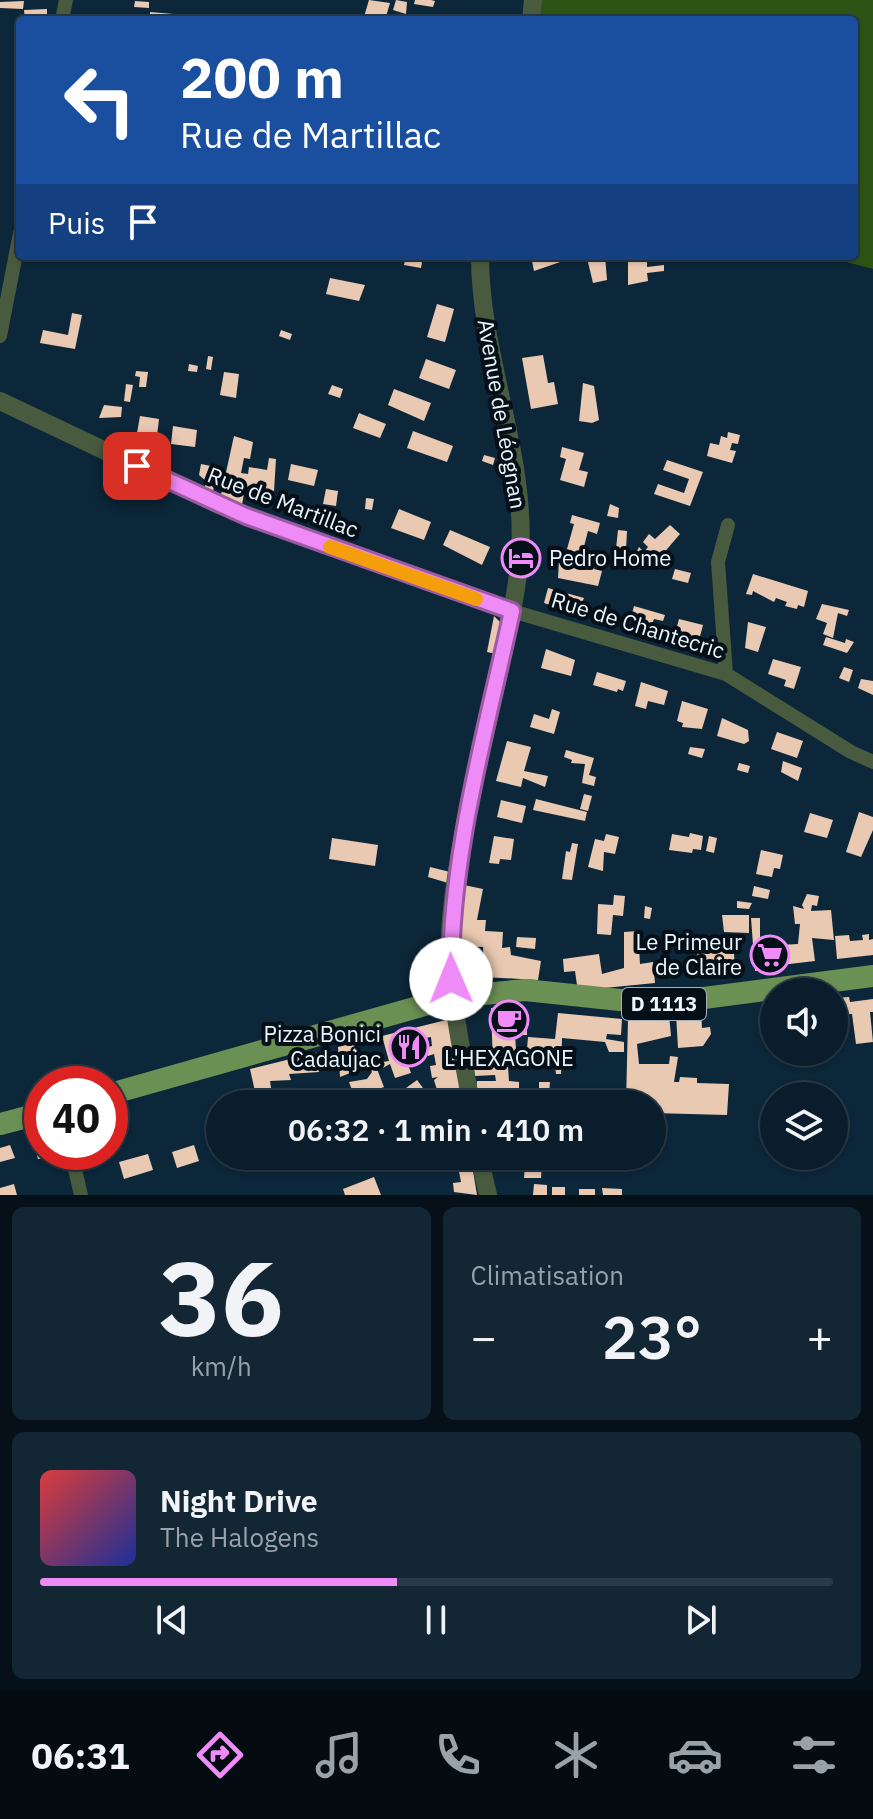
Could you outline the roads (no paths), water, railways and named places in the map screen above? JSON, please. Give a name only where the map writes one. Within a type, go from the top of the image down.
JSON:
[{"type":"main road","name":"D 1113","points":[[128,1089],[453,997],[525,990],[658,1004],[873,976]]},
{"type":"main road","points":[[0,1124],[24,1118]]},
{"type":"street","points":[[0,336],[16,254]]},
{"type":"street","name":"Avenue de Léognan","points":[[469,1090],[453,997],[450,921],[459,854],[512,611],[520,553],[520,500],[486,319],[480,260]]},
{"type":"street","name":"Rue de Martillac","points":[[0,401],[219,505],[512,611]]},
{"type":"street","points":[[726,674],[718,562],[728,525]]},
{"type":"street","name":"Rue de Chantecric","points":[[512,611],[726,674],[851,752],[873,762]]},
{"type":"street","points":[[75,1170],[81,1195]]},
{"type":"street","points":[[482,1170],[488,1195]]},
{"type":"place","name":"Pedro Home","points":[[521,558]]},
{"type":"place","name":"Le Primeur de Claire","points":[[770,955]]},
{"type":"place","name":"L'HEXAGONE","points":[[509,1020]]},
{"type":"place","name":"Pizza Bonici Cadaujac","points":[[409,1047]]}]
